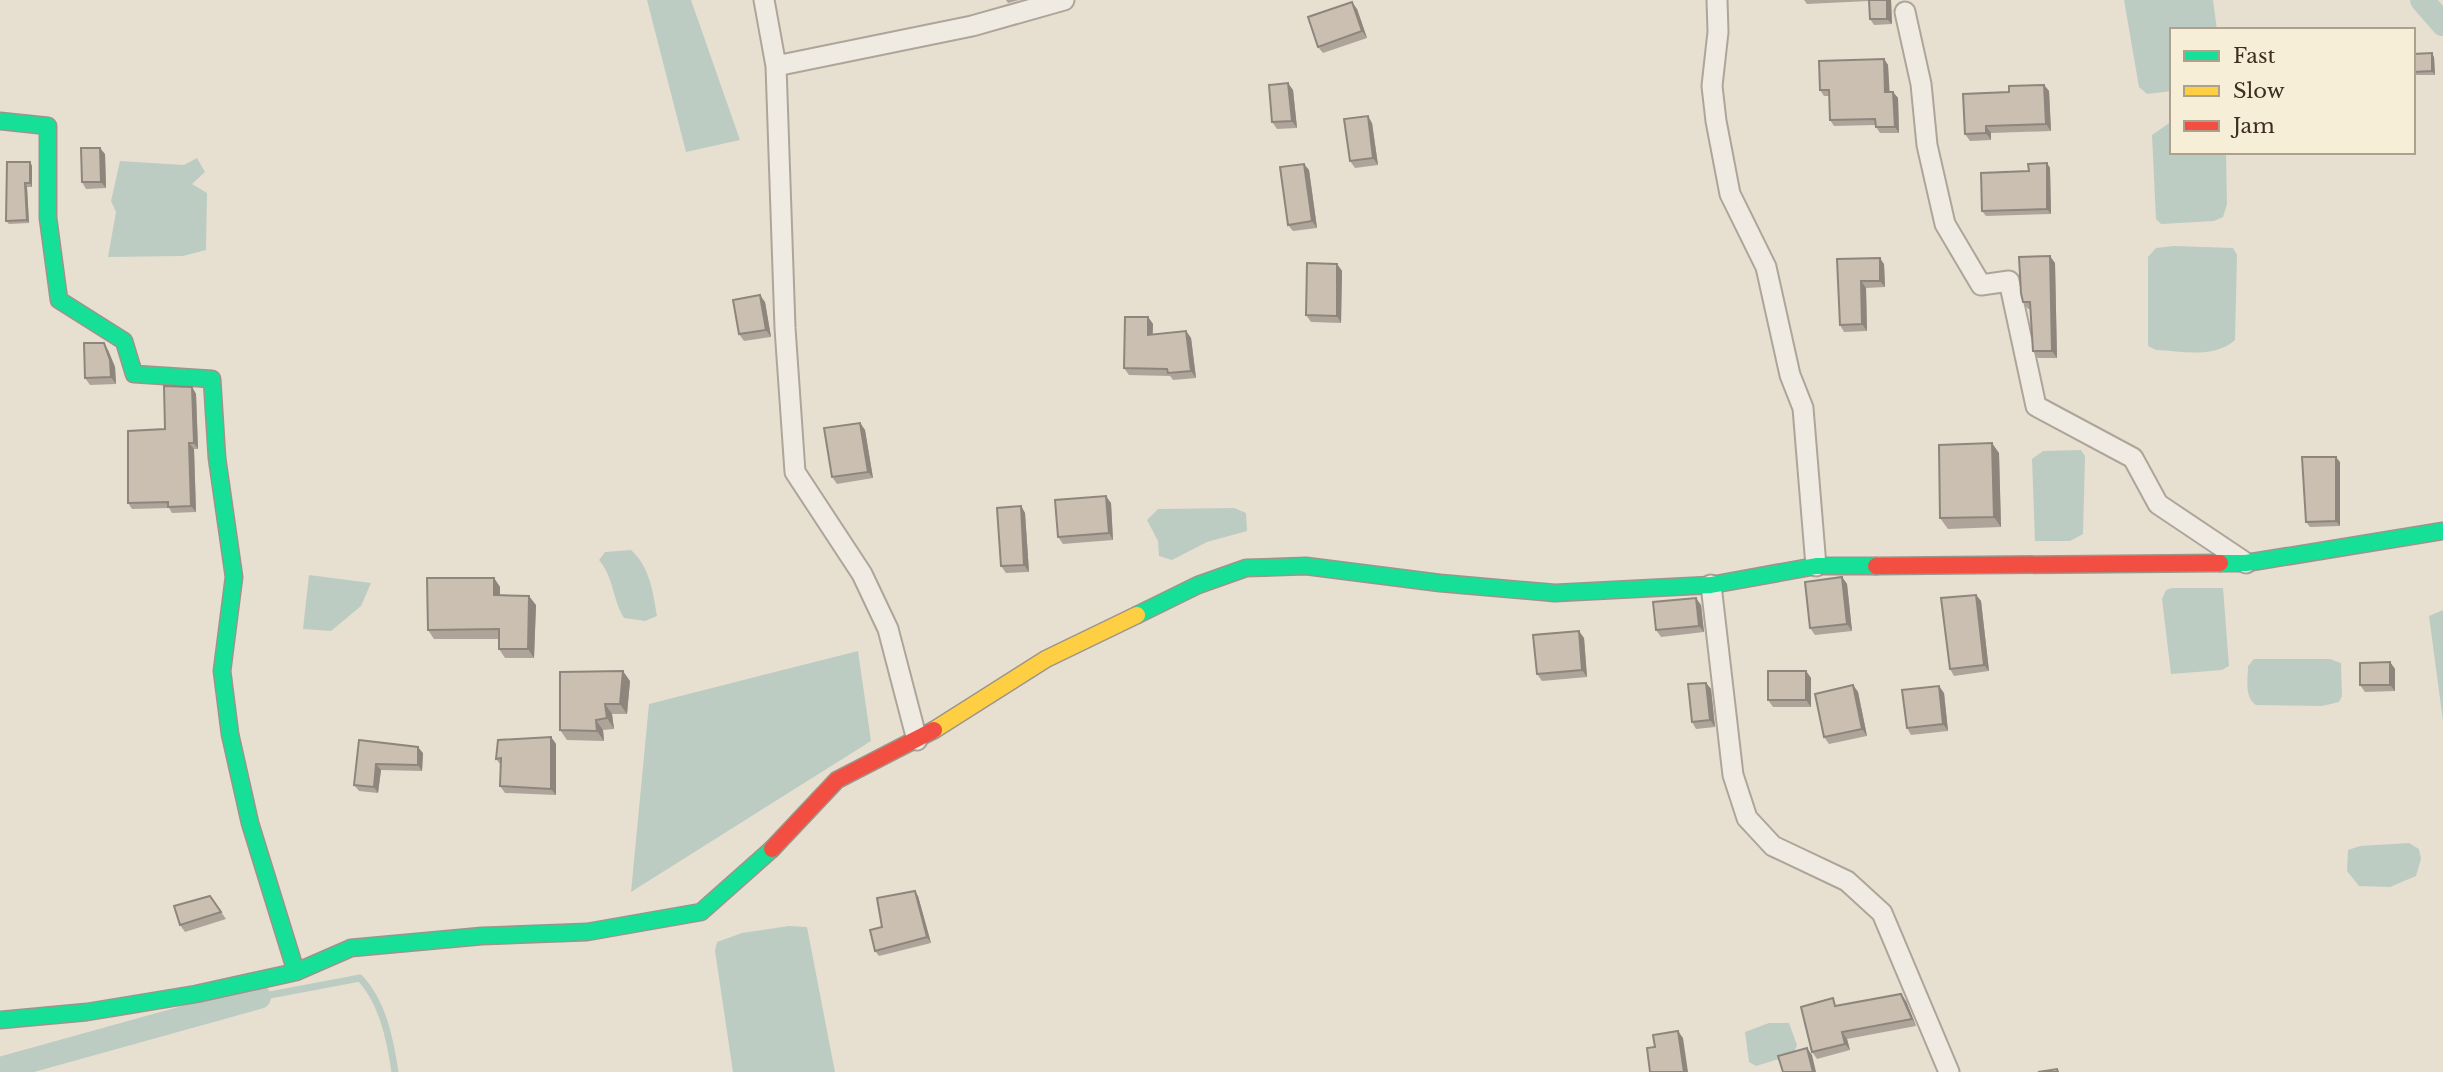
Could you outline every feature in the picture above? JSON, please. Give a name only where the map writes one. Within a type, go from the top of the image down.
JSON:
[{"type":"street","points":[[764,0],[776,66],[785,328],[795,472],[862,574],[888,629],[916,740]]},
{"type":"street","points":[[776,66],[972,26],[1064,0]]},
{"type":"street","points":[[1717,0],[1718,32],[1712,86],[1716,121],[1730,194],[1766,267],[1790,375],[1803,408],[1816,566]]},
{"type":"street","points":[[1905,12],[1921,84],[1927,145],[1945,224],[1981,285],[2009,281],[2036,406],[2133,458],[2158,503],[2246,563]]},
{"type":"street","points":[[0,121],[48,126],[48,218],[59,300],[124,341],[134,374],[212,379],[217,458],[234,578],[222,671],[230,734],[250,822],[296,972]]},
{"type":"street","points":[[0,1020],[128,1005],[296,972],[351,948],[482,936],[587,933],[701,912],[776,846],[837,780],[916,740],[1046,659],[1198,584],[1246,568],[1306,566],[1440,583],[1555,593],[1711,584],[1816,566],[2246,563],[2443,531]]},
{"type":"street","points":[[1711,584],[1734,775],[1747,818],[1773,846],[1847,881],[1882,913],[1949,1072]]},
{"type":"shaded area","points":[[647,0],[691,0],[740,140],[686,152]]},
{"type":"shaded area","points":[[2124,0],[2213,0],[2217,28],[2170,28],[2170,91],[2147,94],[2139,87]]},
{"type":"shaded area","points":[[2170,122],[2170,154],[2226,154],[2227,204],[2223,217],[2214,221],[2161,224],[2156,219],[2152,135]]},
{"type":"shaded area","points":[[197,158],[205,172],[192,184],[207,193],[206,250],[183,256],[108,257],[116,212],[111,201],[120,161],[184,165]]},
{"type":"shaded area","points":[[2156,248],[2233,248],[2237,255],[2235,340],[2227,346],[2208,352],[2197,352],[2156,350],[2148,346],[2148,257]]},
{"type":"shaded area","points":[[2081,450],[2085,456],[2083,534],[2070,541],[2035,541],[2032,459],[2043,451]]},
{"type":"shaded area","points":[[1234,508],[1246,513],[1247,531],[1207,542],[1172,560],[1159,556],[1158,541],[1147,520],[1158,509]]},
{"type":"shaded area","points":[[631,550],[647,572],[654,598],[657,616],[645,621],[624,618],[608,574],[599,560],[605,552]]},
{"type":"shaded area","points":[[309,575],[371,583],[361,606],[331,631],[303,629]]},
{"type":"shaded area","points":[[2223,588],[2229,666],[2222,670],[2171,674],[2162,599],[2166,590]]},
{"type":"shaded area","points":[[2443,610],[2443,721],[2429,616]]},
{"type":"shaded area","points":[[858,651],[871,741],[631,892],[649,704]]},
{"type":"shaded area","points":[[2254,659],[2330,659],[2341,663],[2342,696],[2339,702],[2322,706],[2256,705],[2252,702],[2248,687],[2248,666]]},
{"type":"shaded area","points":[[2409,843],[2419,849],[2421,859],[2416,876],[2390,887],[2359,886],[2347,871],[2348,850],[2360,846]]},
{"type":"shaded area","points":[[789,926],[807,927],[835,1072],[733,1072],[715,951],[717,942],[742,933]]},
{"type":"shaded area","points":[[1769,1023],[1789,1023],[1797,1045],[1793,1055],[1756,1066],[1749,1062],[1745,1032]]},
{"type":"building","points":[[1869,0],[1887,0],[1887,19],[1870,19]]},
{"type":"building","points":[[1352,2],[1362,31],[1318,47],[1308,17]]},
{"type":"building","points":[[2432,53],[2432,71],[2415,72],[2415,54]]},
{"type":"building","points":[[1884,59],[1885,92],[1893,92],[1895,127],[1876,127],[1875,119],[1830,120],[1829,90],[1820,90],[1819,61]]},
{"type":"building","points":[[1288,83],[1292,121],[1272,122],[1269,85]]},
{"type":"building","points":[[2044,85],[2046,124],[1986,126],[1986,133],[1965,134],[1963,94],[2009,92],[2009,86]]},
{"type":"building","points":[[1368,116],[1373,158],[1350,161],[1344,119]]},
{"type":"building","points":[[81,148],[100,148],[101,182],[82,182]]},
{"type":"building","points":[[7,162],[30,162],[30,183],[25,183],[27,220],[6,221]]},
{"type":"building","points":[[2047,163],[2047,209],[1982,211],[1981,173],[2029,171],[2028,164]]},
{"type":"building","points":[[1304,164],[1312,221],[1288,225],[1280,167]]},
{"type":"building","points":[[2050,256],[2052,351],[2033,351],[2030,302],[2023,302],[2019,257]]},
{"type":"building","points":[[1880,258],[1880,281],[1861,281],[1862,324],[1840,325],[1837,259]]},
{"type":"building","points":[[1307,263],[1337,264],[1337,316],[1306,315]]},
{"type":"building","points":[[760,295],[766,330],[739,334],[733,300]]},
{"type":"building","points":[[1125,317],[1148,317],[1148,335],[1186,331],[1191,371],[1168,373],[1167,369],[1124,368]]},
{"type":"building","points":[[84,343],[104,343],[110,360],[111,377],[85,378]]},
{"type":"building","points":[[164,386],[192,387],[194,443],[189,443],[191,506],[168,507],[168,502],[128,503],[128,431],[165,429]]},
{"type":"building","points":[[860,423],[868,472],[832,477],[824,428]]},
{"type":"building","points":[[1992,443],[1994,517],[1940,518],[1939,445]]},
{"type":"building","points":[[2302,457],[2336,457],[2336,521],[2306,522]]},
{"type":"building","points":[[1106,496],[1109,533],[1058,537],[1055,500]]},
{"type":"building","points":[[1021,506],[1024,565],[1001,566],[997,508]]},
{"type":"building","points":[[1842,577],[1847,624],[1810,628],[1805,582]]},
{"type":"building","points":[[427,578],[494,578],[494,595],[529,596],[528,649],[499,649],[499,629],[428,630]]},
{"type":"building","points":[[1976,595],[1984,665],[1950,669],[1941,598]]},
{"type":"building","points":[[1696,598],[1699,626],[1656,630],[1653,602]]},
{"type":"building","points":[[1579,631],[1582,670],[1537,674],[1533,635]]},
{"type":"building","points":[[2390,662],[2390,685],[2360,685],[2360,663]]},
{"type":"building","points":[[623,671],[620,704],[605,704],[607,718],[596,720],[597,731],[560,730],[560,672]]},
{"type":"building","points":[[1768,671],[1806,671],[1806,700],[1768,700]]},
{"type":"building","points":[[1706,683],[1710,720],[1692,722],[1688,684]]},
{"type":"building","points":[[1853,685],[1862,729],[1824,737],[1815,694]]},
{"type":"building","points":[[1939,686],[1943,724],[1907,728],[1902,690]]},
{"type":"building","points":[[551,737],[551,789],[500,786],[501,758],[496,759],[498,740]]},
{"type":"building","points":[[359,740],[418,747],[418,765],[376,764],[374,787],[354,785]]},
{"type":"building","points":[[915,891],[927,937],[875,951],[870,930],[882,927],[877,898]]},
{"type":"building","points":[[210,896],[221,912],[180,925],[174,906]]},
{"type":"building","points":[[1901,994],[1912,1019],[1842,1032],[1845,1044],[1812,1052],[1801,1007],[1833,998],[1835,1006]]},
{"type":"building","points":[[1678,1031],[1684,1072],[1650,1072],[1647,1048],[1655,1047],[1653,1035]]},
{"type":"building","points":[[1807,1048],[1813,1072],[1783,1072],[1778,1056]]},
{"type":"waterway","points":[[2422,0],[2443,24]]},
{"type":"waterway","points":[[259,997],[360,978],[380,1010],[388,1034],[395,1072]]},
{"type":"waterway","points":[[0,1069],[259,997]]},
{"type":"traffic: fast","points":[[0,121],[48,126],[48,218],[59,300],[124,341],[134,374],[212,379],[217,458],[234,577],[222,671],[230,734],[250,823],[296,972]]},
{"type":"traffic: fast","points":[[2220,563],[2246,563],[2443,531]]},
{"type":"traffic: fast","points":[[1137,615],[1198,585],[1246,568],[1306,566],[1440,583],[1555,593],[1711,585],[1816,566],[1876,566]]},
{"type":"traffic: fast","points":[[0,1020],[87,1012],[196,994],[296,972],[351,948],[482,936],[587,932],[701,912],[772,849]]},
{"type":"traffic: slow","points":[[934,730],[1046,659],[1137,615]]},
{"type":"traffic: jam","points":[[1876,566],[2220,563]]},
{"type":"traffic: jam","points":[[772,849],[837,780],[934,730]]}]
